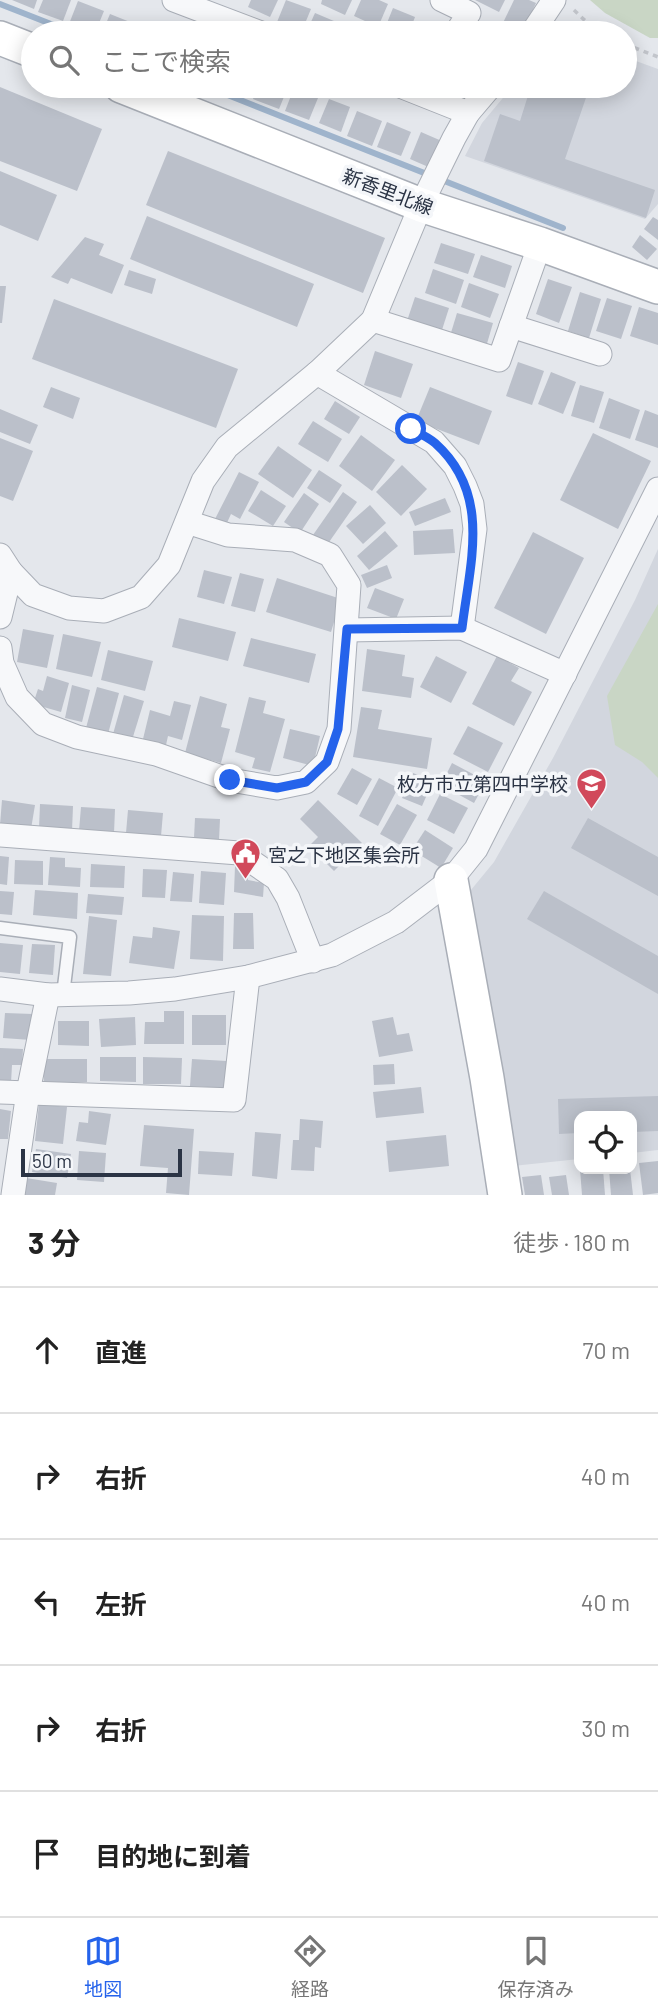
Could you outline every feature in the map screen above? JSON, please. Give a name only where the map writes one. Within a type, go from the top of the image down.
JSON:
[{"type":"street","points":[[174,0],[229,21]]},
{"type":"street","points":[[442,0],[469,13],[464,21]]},
{"type":"street","points":[[545,21],[563,4]]},
{"type":"street","points":[[0,38],[21,46]]},
{"type":"street","name":"新香里北線","points":[[154,98],[658,287]]},
{"type":"street","points":[[435,98],[468,113]]},
{"type":"street","points":[[5,564],[33,595],[69,608],[104,611],[141,597],[169,565],[203,481],[227,447],[317,373],[373,320],[441,164],[468,113],[481,98]]},
{"type":"street","points":[[373,320],[499,360],[540,244]]},
{"type":"street","points":[[511,326],[600,354]]},
{"type":"street","points":[[317,373],[434,442],[455,466],[472,504],[475,529],[462,628]]},
{"type":"street","points":[[0,989],[55,995],[141,992],[248,977],[332,956],[396,922],[451,880],[476,849],[658,489]]},
{"type":"street","points":[[0,648],[2,663],[17,697],[43,724],[77,737],[156,754],[230,780],[277,788],[306,782],[327,762],[338,729],[349,585],[330,555],[295,540],[228,535],[187,522]]},
{"type":"street","points":[[0,617],[5,564]]},
{"type":"street","points":[[347,629],[462,628],[565,674]]},
{"type":"street","points":[[0,835],[239,853],[276,879],[288,898],[313,961]]},
{"type":"street","points":[[451,880],[505,1195]]},
{"type":"street","points":[[0,1092],[234,1100],[248,977]]},
{"type":"street","points":[[13,1195],[28,1092],[55,995]]},
{"type":"lane","points":[[0,928],[70,937],[55,995]]},
{"type":"path","points":[[563,4],[584,21]]},
{"type":"path","points":[[637,49],[658,57]]},
{"type":"shaded area","points":[[637,61],[658,69],[658,204],[645,219],[465,156],[482,123],[503,98],[637,98]]},
{"type":"shaded area","name":"枚方市立第四中学校","points":[[658,549],[658,1150],[637,1152],[637,1111],[574,1111],[574,1160],[504,1167],[466,896],[494,862],[553,758],[635,600]]},
{"type":"green space","points":[[590,0],[658,0],[658,38],[650,38],[637,31],[637,21],[619,21]]},
{"type":"green space","points":[[658,604],[658,778],[642,762],[615,745],[607,696]]},
{"type":"building","points":[[12,0],[37,0],[34,9]]},
{"type":"building","points":[[43,0],[71,0],[63,21],[38,12]]},
{"type":"building","points":[[251,0],[278,0],[270,17],[248,7]]},
{"type":"building","points":[[286,0],[311,9],[306,21],[277,21]]},
{"type":"building","points":[[322,0],[352,0],[345,15],[321,4]]},
{"type":"building","points":[[361,0],[379,0],[388,4],[381,21],[365,21],[354,16]]},
{"type":"building","points":[[475,0],[505,0],[499,12]]},
{"type":"building","points":[[514,0],[536,3],[528,21],[504,21]]},
{"type":"building","points":[[78,1],[104,11],[100,21],[70,21]]},
{"type":"building","points":[[393,8],[415,17],[414,21],[388,21]]},
{"type":"building","points":[[315,13],[334,21],[311,21]]},
{"type":"building","points":[[110,14],[128,21],[107,21]]},
{"type":"building","points":[[0,87],[21,98],[102,129],[77,191],[0,161]]},
{"type":"building","points":[[253,98],[284,98],[279,109]]},
{"type":"building","points":[[290,98],[318,98],[309,120],[285,111]]},
{"type":"building","points":[[527,98],[586,98],[565,159],[655,190],[646,218],[484,161],[500,114],[520,121]]},
{"type":"building","points":[[329,99],[350,107],[341,132],[319,123]]},
{"type":"building","points":[[357,111],[382,121],[372,146],[347,136]]},
{"type":"building","points":[[387,122],[411,132],[401,156],[377,147]]},
{"type":"building","points":[[421,132],[444,142],[433,169],[410,159]]},
{"type":"building","points":[[168,151],[385,238],[363,293],[146,205]]},
{"type":"building","points":[[0,171],[57,195],[38,241],[0,225]]},
{"type":"building","points":[[147,216],[314,284],[297,327],[130,259]]},
{"type":"building","points":[[653,217],[658,220],[658,240],[644,229]]},
{"type":"building","points":[[640,235],[657,249],[647,260],[632,247]]},
{"type":"building","points":[[85,237],[104,244],[99,255],[124,265],[112,294],[71,278],[68,284],[51,277]]},
{"type":"building","points":[[441,243],[475,254],[468,274],[434,263]]},
{"type":"building","points":[[481,255],[512,266],[505,288],[473,277]]},
{"type":"building","points":[[433,269],[464,280],[456,304],[425,293]]},
{"type":"building","points":[[129,270],[156,279],[152,294],[124,285]]},
{"type":"building","points":[[548,279],[572,287],[559,323],[536,314]]},
{"type":"building","points":[[469,283],[499,294],[490,318],[461,307]]},
{"type":"building","points":[[0,286],[6,286],[2,323],[0,323]]},
{"type":"building","points":[[580,292],[601,299],[589,338],[568,331]]},
{"type":"building","points":[[415,297],[449,308],[441,333],[407,321]]},
{"type":"building","points":[[607,298],[632,306],[621,339],[596,331]]},
{"type":"building","points":[[54,299],[238,369],[216,428],[32,359]]},
{"type":"building","points":[[639,307],[658,313],[658,345],[630,336]]},
{"type":"building","points":[[457,313],[493,323],[486,347],[450,336]]},
{"type":"building","points":[[375,351],[413,364],[401,398],[364,385]]},
{"type":"building","points":[[518,362],[544,371],[532,405],[506,396]]},
{"type":"building","points":[[551,372],[576,382],[563,414],[538,404]]},
{"type":"building","points":[[580,385],[604,392],[594,423],[571,416]]},
{"type":"building","points":[[51,387],[80,398],[73,419],[43,407]]},
{"type":"building","points":[[430,387],[492,411],[479,445],[416,421]]},
{"type":"building","points":[[609,398],[640,410],[630,439],[599,428]]},
{"type":"building","points":[[335,401],[360,417],[349,434],[324,419]]},
{"type":"building","points":[[0,409],[38,425],[30,444],[0,432]]},
{"type":"building","points":[[645,410],[658,415],[658,448],[635,440]]},
{"type":"building","points":[[313,421],[342,439],[328,462],[298,444]]},
{"type":"building","points":[[593,433],[651,461],[618,529],[560,500]]},
{"type":"building","points":[[361,435],[395,460],[372,491],[339,466]]},
{"type":"building","points":[[0,438],[33,451],[13,501],[0,496]]},
{"type":"building","points":[[278,446],[312,470],[293,498],[258,474]]},
{"type":"building","points":[[402,465],[427,489],[401,516],[376,492]]},
{"type":"building","points":[[319,470],[342,485],[330,503],[307,488]]},
{"type":"building","points":[[239,472],[259,482],[240,519],[231,514],[226,525],[215,519]]},
{"type":"building","points":[[261,490],[286,506],[273,526],[248,511]]},
{"type":"building","points":[[343,492],[357,502],[327,545],[313,535]]},
{"type":"building","points":[[304,493],[319,504],[300,533],[284,522]]},
{"type":"building","points":[[445,498],[451,512],[415,526],[409,512]]},
{"type":"building","points":[[370,505],[386,523],[363,544],[346,526]]},
{"type":"building","points":[[453,529],[455,553],[414,555],[413,531]]},
{"type":"building","points":[[385,531],[398,546],[369,570],[357,556]]},
{"type":"building","points":[[533,532],[584,558],[546,634],[494,608]]},
{"type":"building","points":[[387,565],[392,578],[367,588],[361,575]]},
{"type":"building","points":[[204,570],[232,577],[224,604],[197,597]]},
{"type":"building","points":[[240,573],[264,579],[255,612],[231,606]]},
{"type":"building","points":[[277,578],[341,599],[331,632],[266,612]]},
{"type":"building","points":[[375,588],[404,599],[396,619],[367,608]]},
{"type":"building","points":[[179,618],[236,632],[228,661],[172,647]]},
{"type":"building","points":[[23,629],[54,635],[47,668],[17,662]]},
{"type":"building","points":[[63,634],[101,642],[92,677],[56,669]]},
{"type":"building","points":[[251,638],[316,654],[309,683],[243,666]]},
{"type":"building","points":[[367,649],[405,655],[402,676],[414,678],[411,698],[362,691]]},
{"type":"building","points":[[108,650],[153,661],[145,691],[101,680]]},
{"type":"building","points":[[436,656],[467,672],[451,703],[420,687]]},
{"type":"building","points":[[497,656],[519,668],[511,681],[532,692],[514,726],[472,704]]},
{"type":"building","points":[[47,676],[69,683],[61,712],[33,704],[38,689],[43,691]]},
{"type":"building","points":[[72,685],[90,690],[82,722],[65,718]]},
{"type":"building","points":[[97,687],[119,693],[108,734],[86,728]]},
{"type":"building","points":[[124,695],[144,701],[132,740],[113,734]]},
{"type":"building","points":[[200,696],[227,704],[221,727],[230,729],[221,763],[185,753]]},
{"type":"building","points":[[249,697],[266,701],[263,713],[285,719],[270,772],[252,768],[255,758],[235,752]]},
{"type":"building","points":[[174,701],[191,705],[182,740],[168,736],[166,745],[143,739],[150,710],[170,716]]},
{"type":"building","points":[[361,707],[382,710],[378,729],[432,738],[427,769],[353,757]]},
{"type":"building","points":[[468,726],[503,743],[488,772],[453,754]]},
{"type":"building","points":[[290,729],[320,736],[313,766],[283,758]]},
{"type":"building","points":[[452,763],[486,781],[474,803],[441,785]]},
{"type":"building","points":[[352,768],[372,779],[357,805],[337,794]]},
{"type":"building","points":[[413,773],[433,781],[422,806],[402,798]]},
{"type":"building","points":[[379,778],[398,788],[378,826],[359,816]]},
{"type":"building","points":[[440,794],[468,808],[454,834],[427,820]]},
{"type":"building","points":[[2,800],[35,805],[31,829],[0,825]]},
{"type":"building","points":[[318,800],[362,843],[334,871],[309,846],[318,837],[300,819]]},
{"type":"building","points":[[40,804],[73,806],[72,831],[39,829]]},
{"type":"building","points":[[397,804],[417,815],[400,845],[380,834]]},
{"type":"building","points":[[81,807],[115,809],[114,833],[79,831]]},
{"type":"building","points":[[128,810],[163,813],[161,836],[126,833]]},
{"type":"building","points":[[195,818],[220,819],[219,840],[194,838]]},
{"type":"building","points":[[588,818],[658,857],[658,896],[571,848]]},
{"type":"building","points":[[425,830],[453,848],[441,868],[412,850]]},
{"type":"building","points":[[0,856],[9,857],[7,885],[0,884]]},
{"type":"building","points":[[50,857],[65,858],[65,867],[81,868],[80,887],[48,885]]},
{"type":"building","points":[[15,860],[43,861],[43,885],[14,884]]},
{"type":"building","points":[[91,864],[125,866],[124,888],[90,887]]},
{"type":"building","name":"宮之下地区集会所","points":[[235,866],[246,867],[248,880],[264,883],[263,897],[234,892]]},
{"type":"building","points":[[143,869],[167,870],[165,898],[142,897]]},
{"type":"building","points":[[201,871],[226,873],[224,905],[199,903]]},
{"type":"building","points":[[173,872],[194,874],[192,902],[170,901]]},
{"type":"building","points":[[35,890],[78,893],[77,919],[33,915]]},
{"type":"building","points":[[0,891],[14,892],[12,915],[0,914]]},
{"type":"building","points":[[544,891],[658,956],[658,994],[527,919]]},
{"type":"building","points":[[88,894],[124,897],[122,915],[86,913]]},
{"type":"building","points":[[234,913],[253,913],[254,949],[233,949]]},
{"type":"building","points":[[192,915],[224,916],[223,961],[190,959]]},
{"type":"building","points":[[89,916],[117,920],[111,976],[83,974]]},
{"type":"building","points":[[153,927],[180,931],[174,969],[129,963],[133,936],[152,938]]},
{"type":"building","points":[[0,943],[23,945],[20,974],[0,972]]},
{"type":"building","points":[[32,944],[55,945],[53,975],[29,973]]},
{"type":"building","points":[[164,1011],[184,1011],[184,1044],[144,1044],[145,1022],[164,1022]]},
{"type":"building","points":[[5,1013],[33,1014],[31,1040],[3,1038]]},
{"type":"building","points":[[192,1015],[226,1015],[226,1045],[192,1045]]},
{"type":"building","points":[[135,1017],[136,1045],[101,1047],[99,1019]]},
{"type":"building","points":[[393,1017],[397,1035],[409,1033],[413,1051],[379,1057],[372,1021]]},
{"type":"building","points":[[58,1021],[89,1021],[89,1046],[58,1045]]},
{"type":"building","points":[[0,1048],[23,1049],[22,1065],[12,1065],[11,1083],[0,1083]]},
{"type":"building","points":[[100,1057],[136,1057],[136,1082],[100,1081]]},
{"type":"building","points":[[143,1057],[182,1058],[181,1084],[143,1084]]},
{"type":"building","points":[[44,1059],[87,1059],[87,1082],[44,1082]]},
{"type":"building","points":[[192,1059],[227,1061],[225,1088],[190,1086]]},
{"type":"building","points":[[394,1064],[395,1084],[374,1085],[373,1065]]},
{"type":"building","points":[[421,1087],[424,1113],[376,1118],[373,1092]]},
{"type":"building","points":[[658,1096],[658,1131],[637,1132],[637,1111],[574,1111],[574,1133],[559,1134],[558,1099]]},
{"type":"building","points":[[39,1104],[67,1107],[63,1144],[35,1141]]},
{"type":"building","points":[[0,1109],[11,1111],[8,1139],[0,1139]]},
{"type":"building","points":[[89,1111],[111,1114],[106,1145],[76,1141],[79,1122],[88,1123]]},
{"type":"building","points":[[300,1119],[323,1121],[321,1148],[315,1147],[314,1171],[291,1170],[293,1140],[299,1140]]},
{"type":"building","points":[[144,1125],[194,1129],[189,1195],[166,1193],[168,1168],[140,1166]]},
{"type":"building","points":[[255,1132],[281,1134],[277,1179],[252,1176]]},
{"type":"building","points":[[446,1135],[449,1166],[389,1172],[386,1141]]},
{"type":"building","points":[[36,1149],[71,1154],[67,1178],[32,1172]]},
{"type":"building","points":[[79,1151],[106,1153],[104,1182],[77,1180]]},
{"type":"building","points":[[199,1151],[234,1153],[232,1176],[198,1174]]},
{"type":"building","points":[[658,1161],[658,1193],[643,1195],[639,1163]]},
{"type":"building","points":[[580,1174],[603,1174],[605,1195],[582,1195]]},
{"type":"building","points":[[609,1174],[631,1174],[633,1195],[611,1195]]},
{"type":"building","points":[[541,1175],[544,1195],[525,1195],[522,1177]]},
{"type":"building","points":[[566,1175],[569,1195],[552,1195],[549,1177]]},
{"type":"building","points":[[20,1177],[57,1183],[55,1195],[17,1195]]},
{"type":"waterway","points":[[0,4],[43,21]]},
{"type":"waterway","points":[[235,98],[563,228]]},
{"type":"place","name":"枚方市立第四中学校","points":[[591,810]]},
{"type":"place","name":"宮之下地区集会所","points":[[245,881]]},
{"type":"route","points":[[230,780],[277,788],[306,782],[327,762],[338,729],[347,629],[462,628],[475,529],[472,504],[455,466],[434,442],[411,429]]}]
